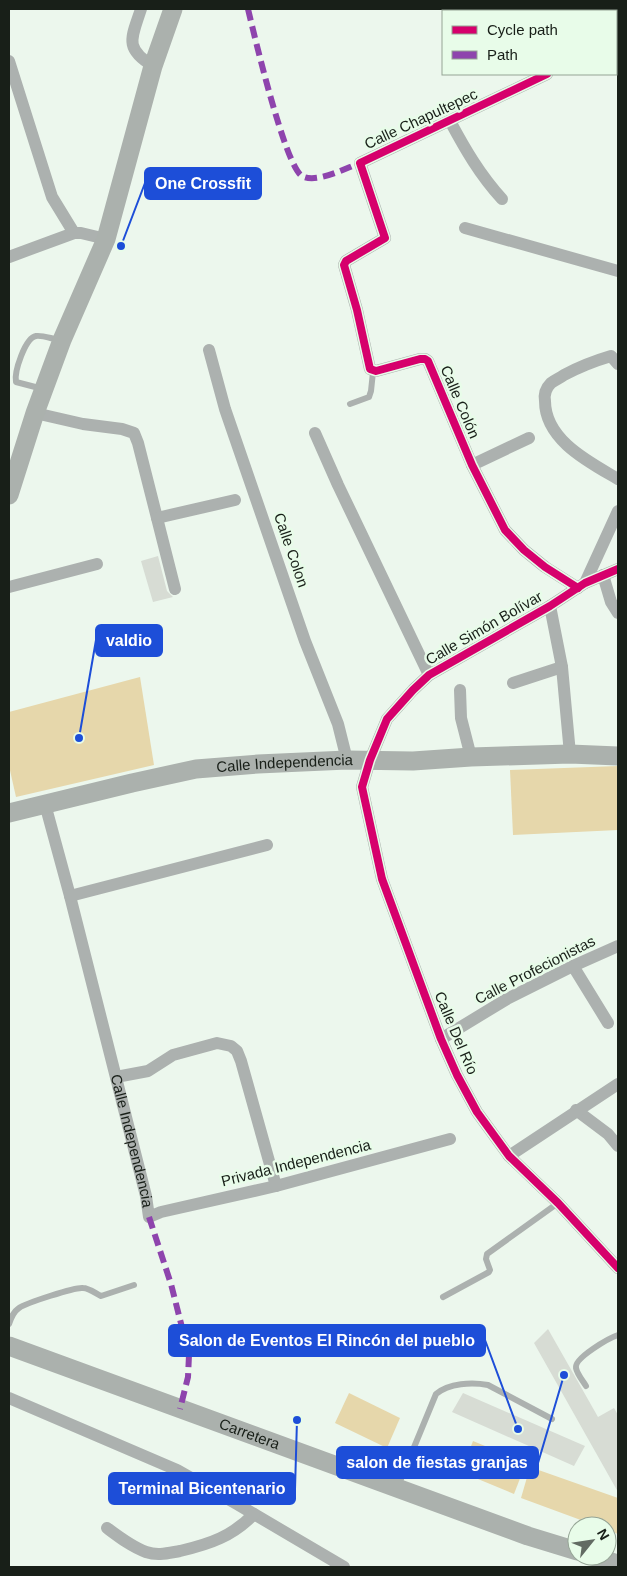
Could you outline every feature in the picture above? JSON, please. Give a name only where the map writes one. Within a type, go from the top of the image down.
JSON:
[{"type":"street","points":[[142,9],[133,34],[132,43],[135,52],[153,66]]},
{"type":"street","points":[[9,495],[14,466],[36,413],[62,340],[106,239],[153,66],[173,9]]},
{"type":"street","points":[[9,61],[52,197],[74,233]]},
{"type":"street","name":"Calle Chapultepec","points":[[373,372],[370,369],[357,310],[344,265],[346,261],[385,238],[360,162],[545,75]]},
{"type":"street","points":[[450,121],[475,166],[502,199]]},
{"type":"street","points":[[465,228],[618,271]]},
{"type":"street","points":[[9,256],[74,233],[106,239]]},
{"type":"street","name":"Calle Colon","points":[[209,350],[225,409],[305,641],[338,724],[347,760]]},
{"type":"street","points":[[618,364],[611,356],[577,368],[551,383],[544,395],[544,402],[548,421],[562,440],[582,458],[618,479]]},
{"type":"street","name":"Calle Colón","points":[[373,372],[420,359],[428,361],[472,465],[506,530],[524,550],[545,567],[581,586]]},
{"type":"street","points":[[36,413],[83,424],[122,429],[134,433],[175,589]]},
{"type":"street","points":[[316,433],[338,485],[429,675]]},
{"type":"street","points":[[472,465],[529,438]]},
{"type":"street","points":[[157,518],[235,500]]},
{"type":"street","points":[[581,586],[618,511]]},
{"type":"street","points":[[9,587],[96,564]]},
{"type":"street","name":"Calle Simón Bolívar","points":[[370,760],[387,719],[429,675],[550,606],[581,586],[618,568]]},
{"type":"street","points":[[603,576],[611,602],[618,613]]},
{"type":"street","points":[[550,606],[562,667],[570,754]]},
{"type":"street","points":[[513,684],[562,667]]},
{"type":"street","points":[[460,690],[461,718],[471,757]]},
{"type":"street","name":"Calle Independencia","points":[[9,813],[196,769],[347,760],[413,761],[570,754],[618,756]]},
{"type":"street","name":"Calle Del Río","points":[[370,760],[362,787],[382,879],[441,1039],[457,1075],[477,1112],[509,1156],[558,1204],[618,1268]]},
{"type":"street","name":"Calle Independencia","points":[[45,804],[146,1196],[149,1217]]},
{"type":"street","points":[[70,896],[267,845]]},
{"type":"street","name":"Calle Profecionistas","points":[[441,1039],[506,999],[618,946]]},
{"type":"street","points":[[573,966],[608,1023]]},
{"type":"street","points":[[116,1077],[148,1071],[173,1055],[217,1043],[231,1046],[237,1051],[241,1061],[276,1186]]},
{"type":"street","points":[[509,1156],[618,1084]]},
{"type":"street","points":[[576,1110],[608,1134],[618,1146]]},
{"type":"street","name":"Privada Independencia","points":[[149,1217],[161,1212],[276,1186],[450,1139]]},
{"type":"street","name":"Carretera","points":[[9,1346],[528,1536],[567,1548]]},
{"type":"street","points":[[9,1398],[177,1470],[344,1567]]},
{"type":"street","points":[[107,1528],[147,1553],[162,1555],[209,1544],[234,1532],[254,1514]]},
{"type":"lane","points":[[44,390],[16,382],[15,373],[27,342],[32,337],[62,340]]},
{"type":"lane","points":[[350,404],[369,397],[373,372]]},
{"type":"lane","points":[[443,1297],[489,1272],[486,1259],[487,1254],[558,1204]]},
{"type":"lane","points":[[9,1324],[14,1312],[20,1306],[80,1287],[87,1288],[101,1296],[134,1285]]},
{"type":"lane","points":[[586,1386],[576,1369],[576,1363],[588,1352],[618,1335]]},
{"type":"lane","points":[[398,1488],[436,1394],[442,1389],[476,1383],[488,1385],[552,1419]]},
{"type":"shaded area","points":[[140,677],[154,765],[16,797],[9,766],[9,712]]},
{"type":"shaded area","points":[[618,766],[618,830],[513,835],[510,770]]},
{"type":"shaded area","points":[[349,1393],[400,1418],[387,1448],[335,1423]]},
{"type":"shaded area","points":[[473,1441],[526,1463],[514,1494],[461,1472]]},
{"type":"shaded area","points":[[530,1467],[618,1498],[618,1534],[617,1516],[570,1516],[521,1498]]},
{"type":"building","points":[[158,556],[167,591],[173,597],[153,602],[141,561]]},
{"type":"building","points":[[548,1329],[598,1417],[614,1408],[618,1415],[618,1492],[534,1343]]},
{"type":"building","points":[[463,1393],[585,1446],[574,1466],[452,1412]]},
{"type":"marked path","points":[[248,9],[279,125],[295,167],[302,176],[315,178],[323,177],[360,163]]},
{"type":"marked path","points":[[149,1217],[171,1284],[189,1355],[188,1377],[180,1409]]},
{"type":"cycle path","points":[[545,75],[360,163],[385,238],[346,261],[344,265],[357,310],[370,369],[376,371],[420,359],[428,361],[472,465],[505,530],[524,550],[545,567],[578,588]]},
{"type":"cycle path","points":[[618,569],[585,583],[550,606],[429,675],[387,719],[370,760],[362,787],[382,879],[441,1039],[457,1075],[477,1112],[509,1156],[558,1203],[618,1268]]},
{"type":"place","name":"One Crossfit","points":[[121,246]]},
{"type":"place","name":"valdio","points":[[79,738]]},
{"type":"place","name":"salon de fiestas granjas","points":[[564,1375]]},
{"type":"place","name":"Terminal Bicentenario","points":[[297,1420]]},
{"type":"place","name":"Salon de Eventos El Rincón del pueblo","points":[[518,1429]]}]
